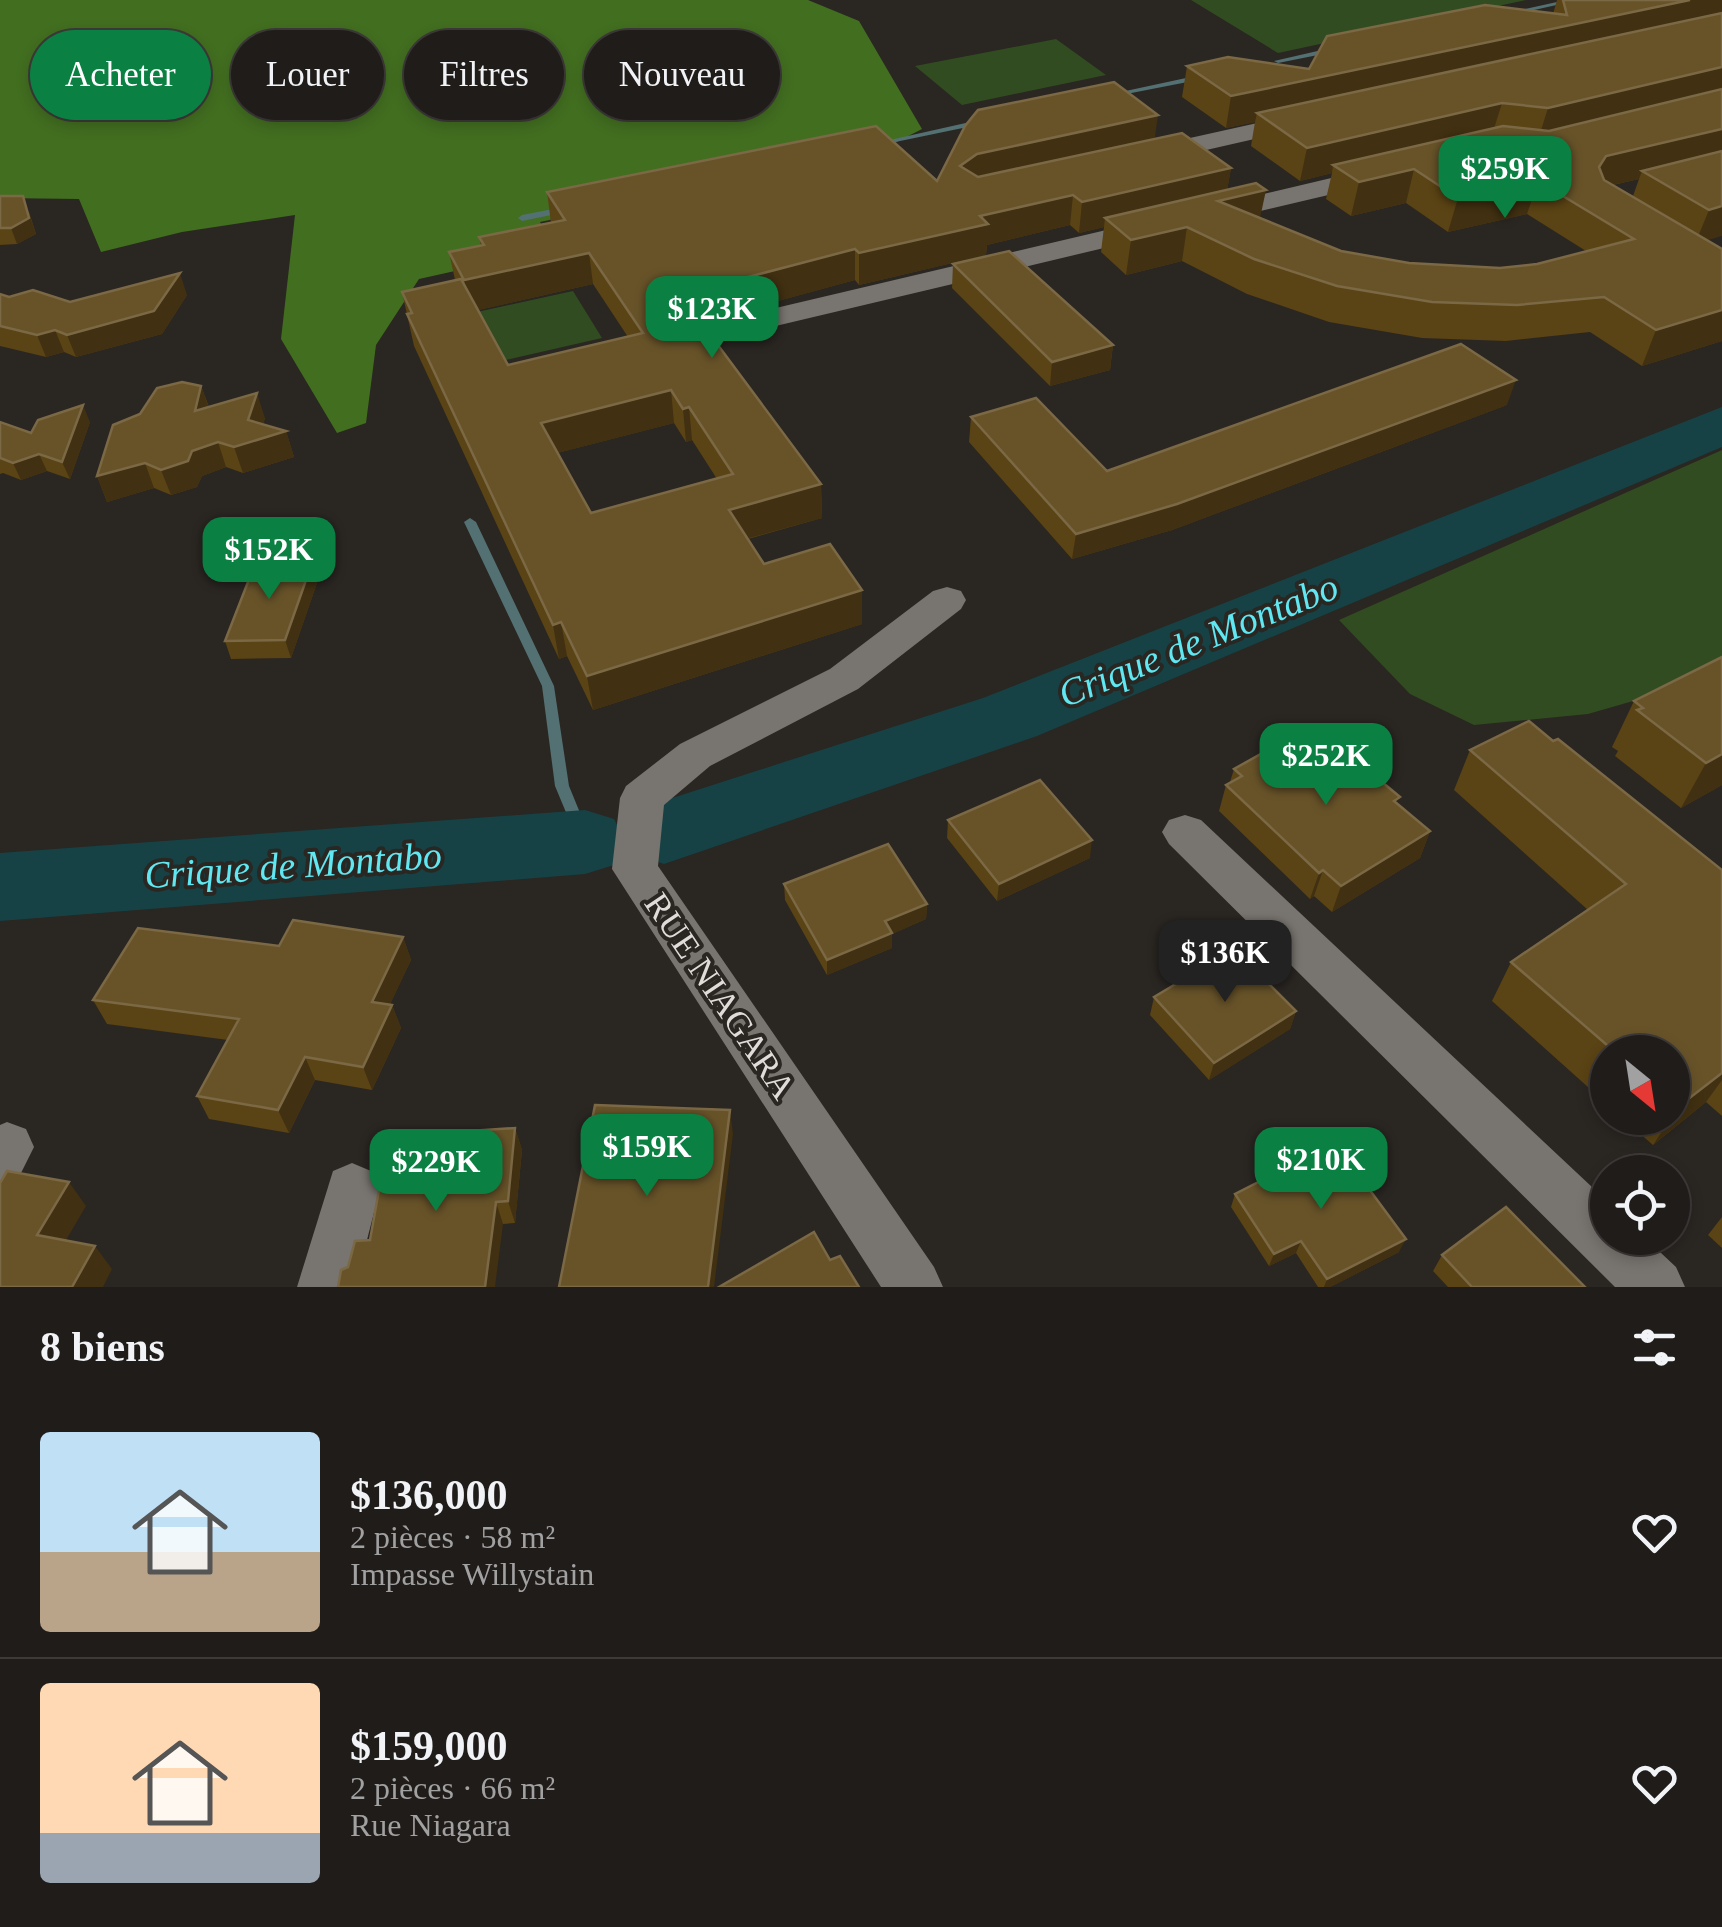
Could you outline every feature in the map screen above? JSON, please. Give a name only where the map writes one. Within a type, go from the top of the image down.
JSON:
[{"type":"street","points":[[1111,164],[1330,115]]},
{"type":"street","points":[[708,333],[1412,167]]},
{"type":"street","name":"RUE NIAGARA","points":[[914,1287],[635,869],[642,798],[662,780],[695,755],[844,679],[947,600]]},
{"type":"street","points":[[1185,832],[1656,1287]]},
{"type":"street","points":[[326,1287],[352,1188]]},
{"type":"green space","points":[[0,0],[808,0],[859,21],[922,129],[877,152],[540,222],[554,249],[419,279],[376,345],[366,423],[337,433],[281,339],[295,215],[182,232],[101,252],[79,199],[0,198]]},
{"type":"green space","points":[[1191,0],[1526,0],[1278,53]]},
{"type":"green space","points":[[1056,39],[1106,75],[962,105],[915,66]]},
{"type":"green space","points":[[573,291],[602,338],[501,361],[477,312]]},
{"type":"green space","points":[[1722,450],[1722,669],[1706,680],[1588,714],[1474,725],[1410,694],[1339,620]]},
{"type":"building","points":[[1563,0],[1690,0],[1231,96],[1187,66],[1228,57],[1309,69],[1327,36],[1485,5],[1567,15]]},
{"type":"building","points":[[1722,13],[1722,67],[1548,108],[1502,103],[1307,148],[1257,113]]},
{"type":"building","points":[[1114,82],[1158,115],[977,154],[960,166],[978,177],[1182,133],[1231,168],[1082,202],[1073,195],[980,216],[988,224],[859,253],[855,249],[691,292],[683,298],[821,484],[729,510],[764,564],[830,544],[862,590],[587,676],[561,622],[553,625],[407,314],[412,313],[402,292],[461,279],[508,365],[643,333],[589,253],[464,280],[449,252],[484,245],[479,237],[565,220],[547,192],[876,126],[937,181],[965,126],[978,110]],"holes":[[[671,390],[683,409],[689,407],[733,474],[591,513],[541,423]]]},
{"type":"building","points":[[1722,89],[1722,129],[1606,156],[1599,167],[1604,180],[1722,249],[1722,310],[1656,330],[1604,297],[1517,305],[1432,302],[1337,286],[1254,259],[1187,227],[1131,240],[1105,218],[1256,183],[1266,190],[1218,201],[1341,251],[1409,263],[1500,268],[1537,264],[1634,239],[1538,181],[1458,198],[1414,169],[1359,182],[1333,165],[1503,126],[1549,131]]},
{"type":"building","points":[[1722,151],[1722,206],[1709,210],[1642,171]]},
{"type":"building","points":[[0,196],[23,196],[29,218],[11,228],[0,228]]},
{"type":"building","points":[[1009,251],[1113,345],[1052,362],[953,264]]},
{"type":"building","points":[[180,273],[154,311],[67,335],[55,330],[37,335],[0,326],[0,294],[9,297],[33,290],[70,302]]},
{"type":"building","points":[[1461,344],[1516,380],[1177,504],[1076,534],[971,417],[1036,398],[1107,471]]},
{"type":"building","points":[[182,382],[201,386],[195,411],[257,393],[248,420],[286,431],[234,447],[218,442],[192,451],[188,461],[161,470],[145,463],[97,476],[113,425],[140,414],[157,388]]},
{"type":"building","points":[[83,405],[62,462],[39,454],[13,463],[0,458],[0,422],[31,433],[38,420]]},
{"type":"building","points":[[312,563],[285,640],[225,641],[255,564]]},
{"type":"building","points":[[1722,657],[1722,754],[1706,763],[1637,710],[1643,708],[1634,701]]},
{"type":"building","points":[[1529,721],[1553,741],[1558,739],[1722,870],[1722,1073],[1690,1098],[1690,1035],[1595,1035],[1511,962],[1626,884],[1470,750]]},
{"type":"building","points":[[1315,734],[1358,770],[1364,767],[1400,797],[1394,801],[1430,831],[1341,886],[1323,870],[1319,873],[1226,785],[1242,776],[1234,769],[1282,742],[1289,748]]},
{"type":"building","points":[[1040,780],[1092,840],[999,884],[948,820]]},
{"type":"building","points":[[888,844],[927,904],[885,921],[892,933],[827,960],[784,884]]},
{"type":"building","points":[[293,920],[403,937],[372,1002],[392,1005],[363,1067],[305,1057],[278,1110],[197,1096],[239,1019],[93,1000],[138,928],[279,946]]},
{"type":"building","points":[[1234,949],[1296,1011],[1214,1063],[1154,997]]},
{"type":"building","points":[[595,1105],[730,1110],[708,1287],[559,1287]]},
{"type":"building","points":[[515,1128],[508,1201],[496,1202],[485,1287],[338,1287],[341,1270],[348,1267],[355,1241],[370,1240],[380,1184],[388,1184],[394,1148],[423,1146],[425,1134]]},
{"type":"building","points":[[1335,1143],[1406,1239],[1327,1279],[1301,1241],[1274,1254],[1235,1194]]},
{"type":"building","points":[[7,1171],[69,1182],[37,1235],[95,1246],[72,1287],[0,1287],[0,1183]]},
{"type":"building","points":[[1506,1207],[1585,1287],[1472,1287],[1442,1255]]},
{"type":"building","points":[[814,1232],[830,1260],[840,1256],[859,1287],[719,1287]]},
{"type":"waterway","points":[[1511,13],[1576,0]]},
{"type":"waterway","points":[[1278,61],[1335,49]]},
{"type":"waterway","points":[[1111,95],[1200,77]]},
{"type":"waterway","points":[[876,144],[979,122]]},
{"type":"waterway","points":[[522,218],[563,210]]},
{"type":"waterway","name":"Crique de Montabo","points":[[664,832],[1010,717],[1722,425]]},
{"type":"waterway","points":[[470,522],[548,686],[562,786],[585,842]]},
{"type":"waterway","name":"Crique de Montabo","points":[[0,887],[585,842]]}]
